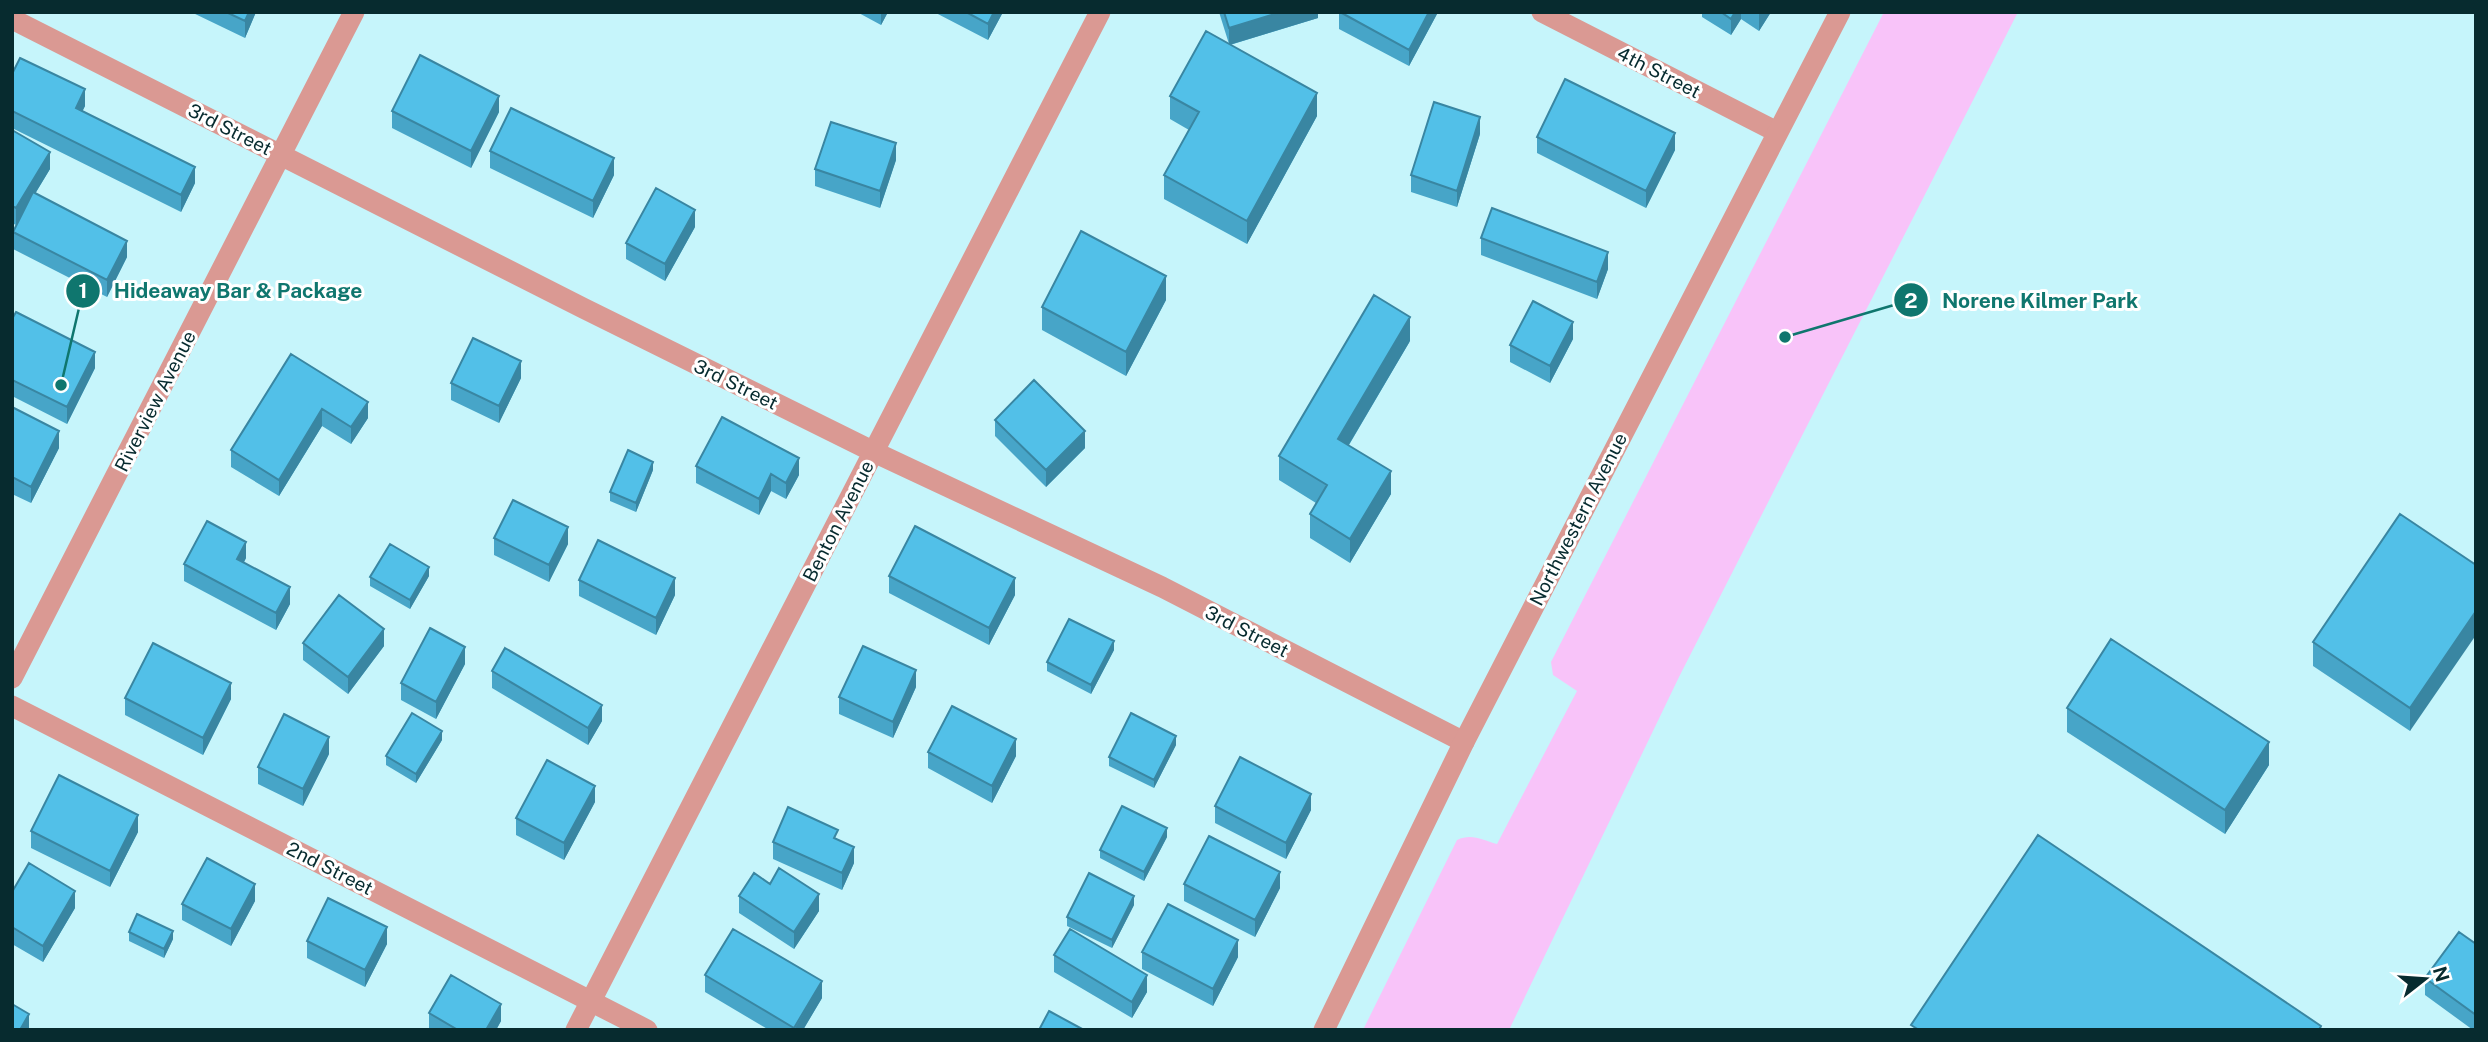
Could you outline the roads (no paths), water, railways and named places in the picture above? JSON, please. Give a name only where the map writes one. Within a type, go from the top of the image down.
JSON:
[{"type":"street","name":"Riverview Avenue","points":[[12,678],[354,12]]},
{"type":"street","name":"Benton Avenue","points":[[576,1030],[1100,12]]},
{"type":"street","name":"4th Street","points":[[1542,12],[1777,132]]},
{"type":"street","name":"Northwestern Avenue","points":[[1324,1030],[1464,742],[1840,12]]},
{"type":"street","name":"3rd Street","points":[[12,19],[874,452],[1162,587],[1464,742]]},
{"type":"street","name":"2nd Street","points":[[12,706],[647,1030]]},
{"type":"place","name":"Norene Kilmer Park","points":[[1785,337]]},
{"type":"place","name":"Hideaway Bar & Package","points":[[61,385]]}]
